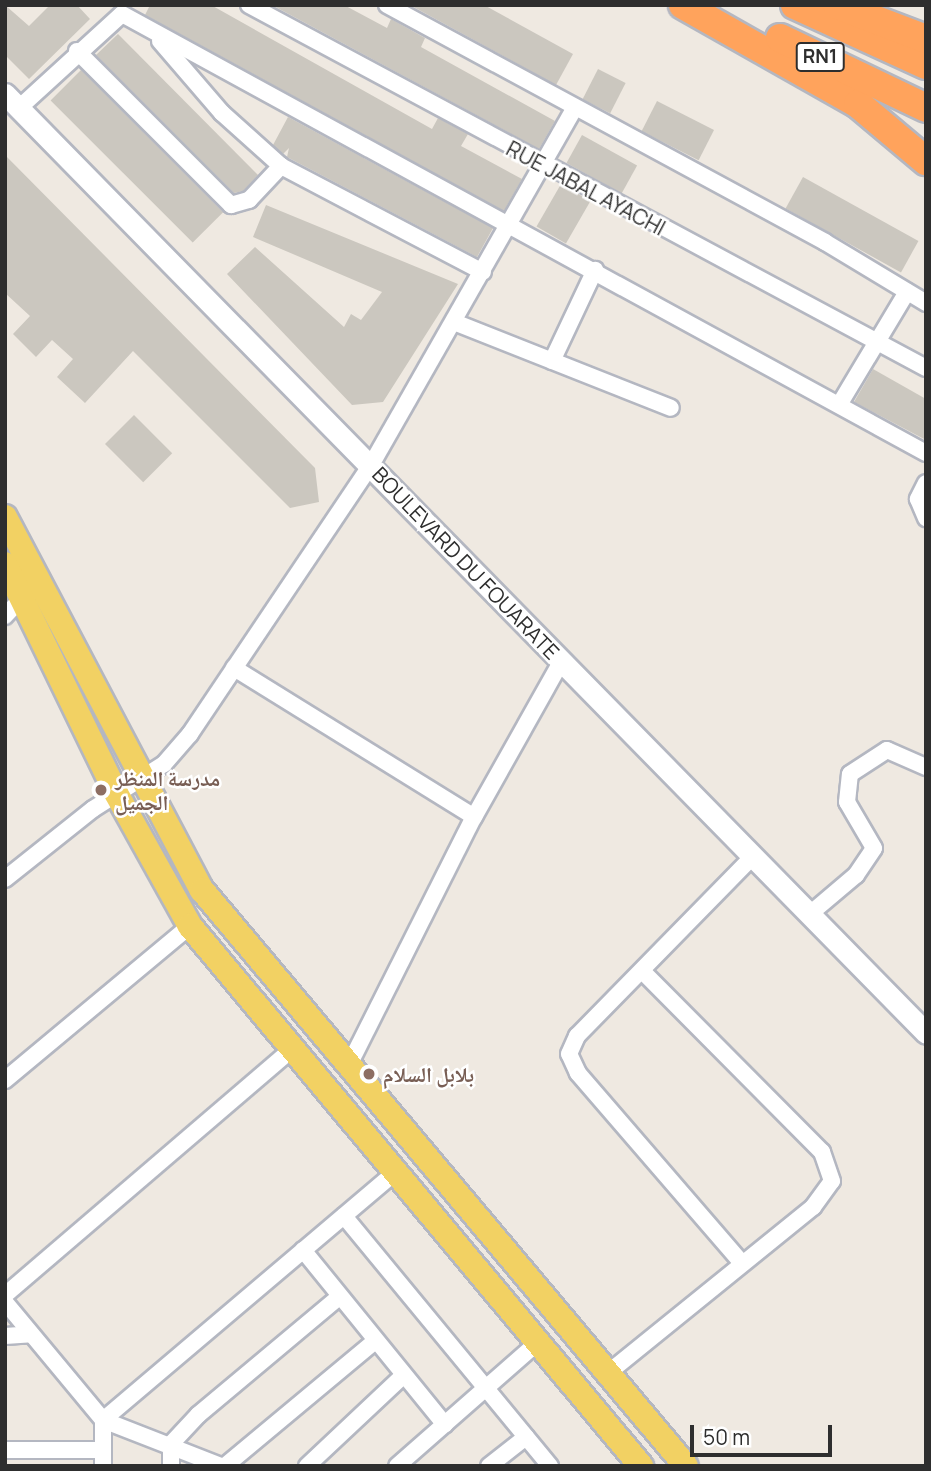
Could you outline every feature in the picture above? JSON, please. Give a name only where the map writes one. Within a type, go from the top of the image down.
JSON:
[{"type":"highway","points":[[683,5],[858,104],[926,161]]},
{"type":"highway","name":"RN1","points":[[715,5],[926,108]]},
{"type":"highway","name":"RN1","points":[[795,5],[926,65]]},
{"type":"highway","points":[[837,5],[926,39]]},
{"type":"main road","points":[[5,517],[55,602],[141,782],[202,890],[686,1466]]},
{"type":"main road","points":[[5,564],[116,793],[190,926],[641,1466]]},
{"type":"street","name":"RUE JABAL AYACHI","points":[[248,5],[543,166],[926,368]]},
{"type":"street","points":[[387,5],[926,303]]},
{"type":"street","points":[[12,101],[122,14],[154,34],[513,222],[926,453]]},
{"type":"street","points":[[154,34],[222,113],[281,166],[483,272]]},
{"type":"street","points":[[77,51],[231,205],[249,200],[281,166]]},
{"type":"street","name":"BOULEVARD DU FOUARATE","points":[[12,101],[926,1033]]},
{"type":"street","points":[[5,879],[116,793],[141,782],[190,734],[371,465],[513,222],[575,108]]},
{"type":"street","points":[[552,360],[595,270]]},
{"type":"street","points":[[839,405],[874,341],[907,292]]},
{"type":"street","points":[[454,322],[671,408]]},
{"type":"street","points":[[926,483],[918,499],[926,518]]},
{"type":"street","points":[[5,616],[23,597]]},
{"type":"street","points":[[349,1065],[474,817],[561,662]]},
{"type":"street","points":[[234,668],[474,817]]},
{"type":"street","points":[[811,913],[856,875],[874,848],[847,802],[850,774],[887,750],[926,767]]},
{"type":"street","points":[[741,1262],[572,1064],[577,1036],[754,855]]},
{"type":"street","points":[[5,1080],[190,926]]},
{"type":"street","points":[[608,1373],[828,1193],[828,1162],[642,971]]},
{"type":"street","points":[[5,1295],[292,1049]]},
{"type":"street","points":[[5,1450],[103,1458],[103,1420],[395,1172]]},
{"type":"street","points":[[344,1216],[550,1466]]},
{"type":"street","points":[[303,1250],[374,1342],[445,1425]]},
{"type":"street","points":[[170,1466],[171,1444],[340,1297]]},
{"type":"street","points":[[5,1302],[103,1420],[223,1466],[374,1342]]},
{"type":"street","points":[[5,1335],[31,1334]]},
{"type":"street","points":[[397,1466],[538,1342]]},
{"type":"street","points":[[307,1466],[404,1375]]},
{"type":"street","points":[[489,1466],[526,1437]]},
{"type":"building","points":[[5,5],[29,26],[50,5],[77,5],[90,19],[29,79],[5,55]]},
{"type":"building","points":[[150,5],[211,5],[432,129],[438,118],[468,134],[461,146],[522,179],[504,211],[145,15]]},
{"type":"building","points":[[272,5],[344,5],[387,28],[391,19],[425,38],[421,47],[555,121],[539,149]]},
{"type":"building","points":[[410,5],[484,5],[573,54],[556,85]]},
{"type":"building","points":[[118,34],[258,175],[243,191],[234,193],[96,55]]},
{"type":"building","points":[[598,69],[626,83],[610,113],[583,99]]},
{"type":"building","points":[[81,70],[223,212],[193,243],[51,100]]},
{"type":"building","points":[[657,101],[714,130],[699,160],[642,131]]},
{"type":"building","points":[[288,117],[493,228],[477,257],[287,157],[289,148],[283,154],[273,145]]},
{"type":"building","points":[[582,135],[637,166],[622,194],[566,163]]},
{"type":"building","points":[[5,155],[315,468],[319,502],[290,508],[133,351],[85,403],[57,377],[73,359],[52,340],[36,357],[13,334],[30,316],[5,293]]},
{"type":"building","points":[[803,177],[918,241],[901,272],[786,208]]},
{"type":"building","points":[[561,184],[590,201],[566,243],[536,226]]},
{"type":"building","points":[[266,205],[458,284],[383,402],[352,405],[227,274],[255,247],[344,327],[351,314],[361,320],[382,292],[253,237]]},
{"type":"building","points":[[873,369],[926,399],[926,440],[854,402]]},
{"type":"building","points":[[134,415],[172,453],[143,482],[105,444]]},
{"type":"place","name":"مدرسة المنظر الجميل","points":[[101,790]]},
{"type":"place","name":"بلابل السلام","points":[[369,1074]]}]
